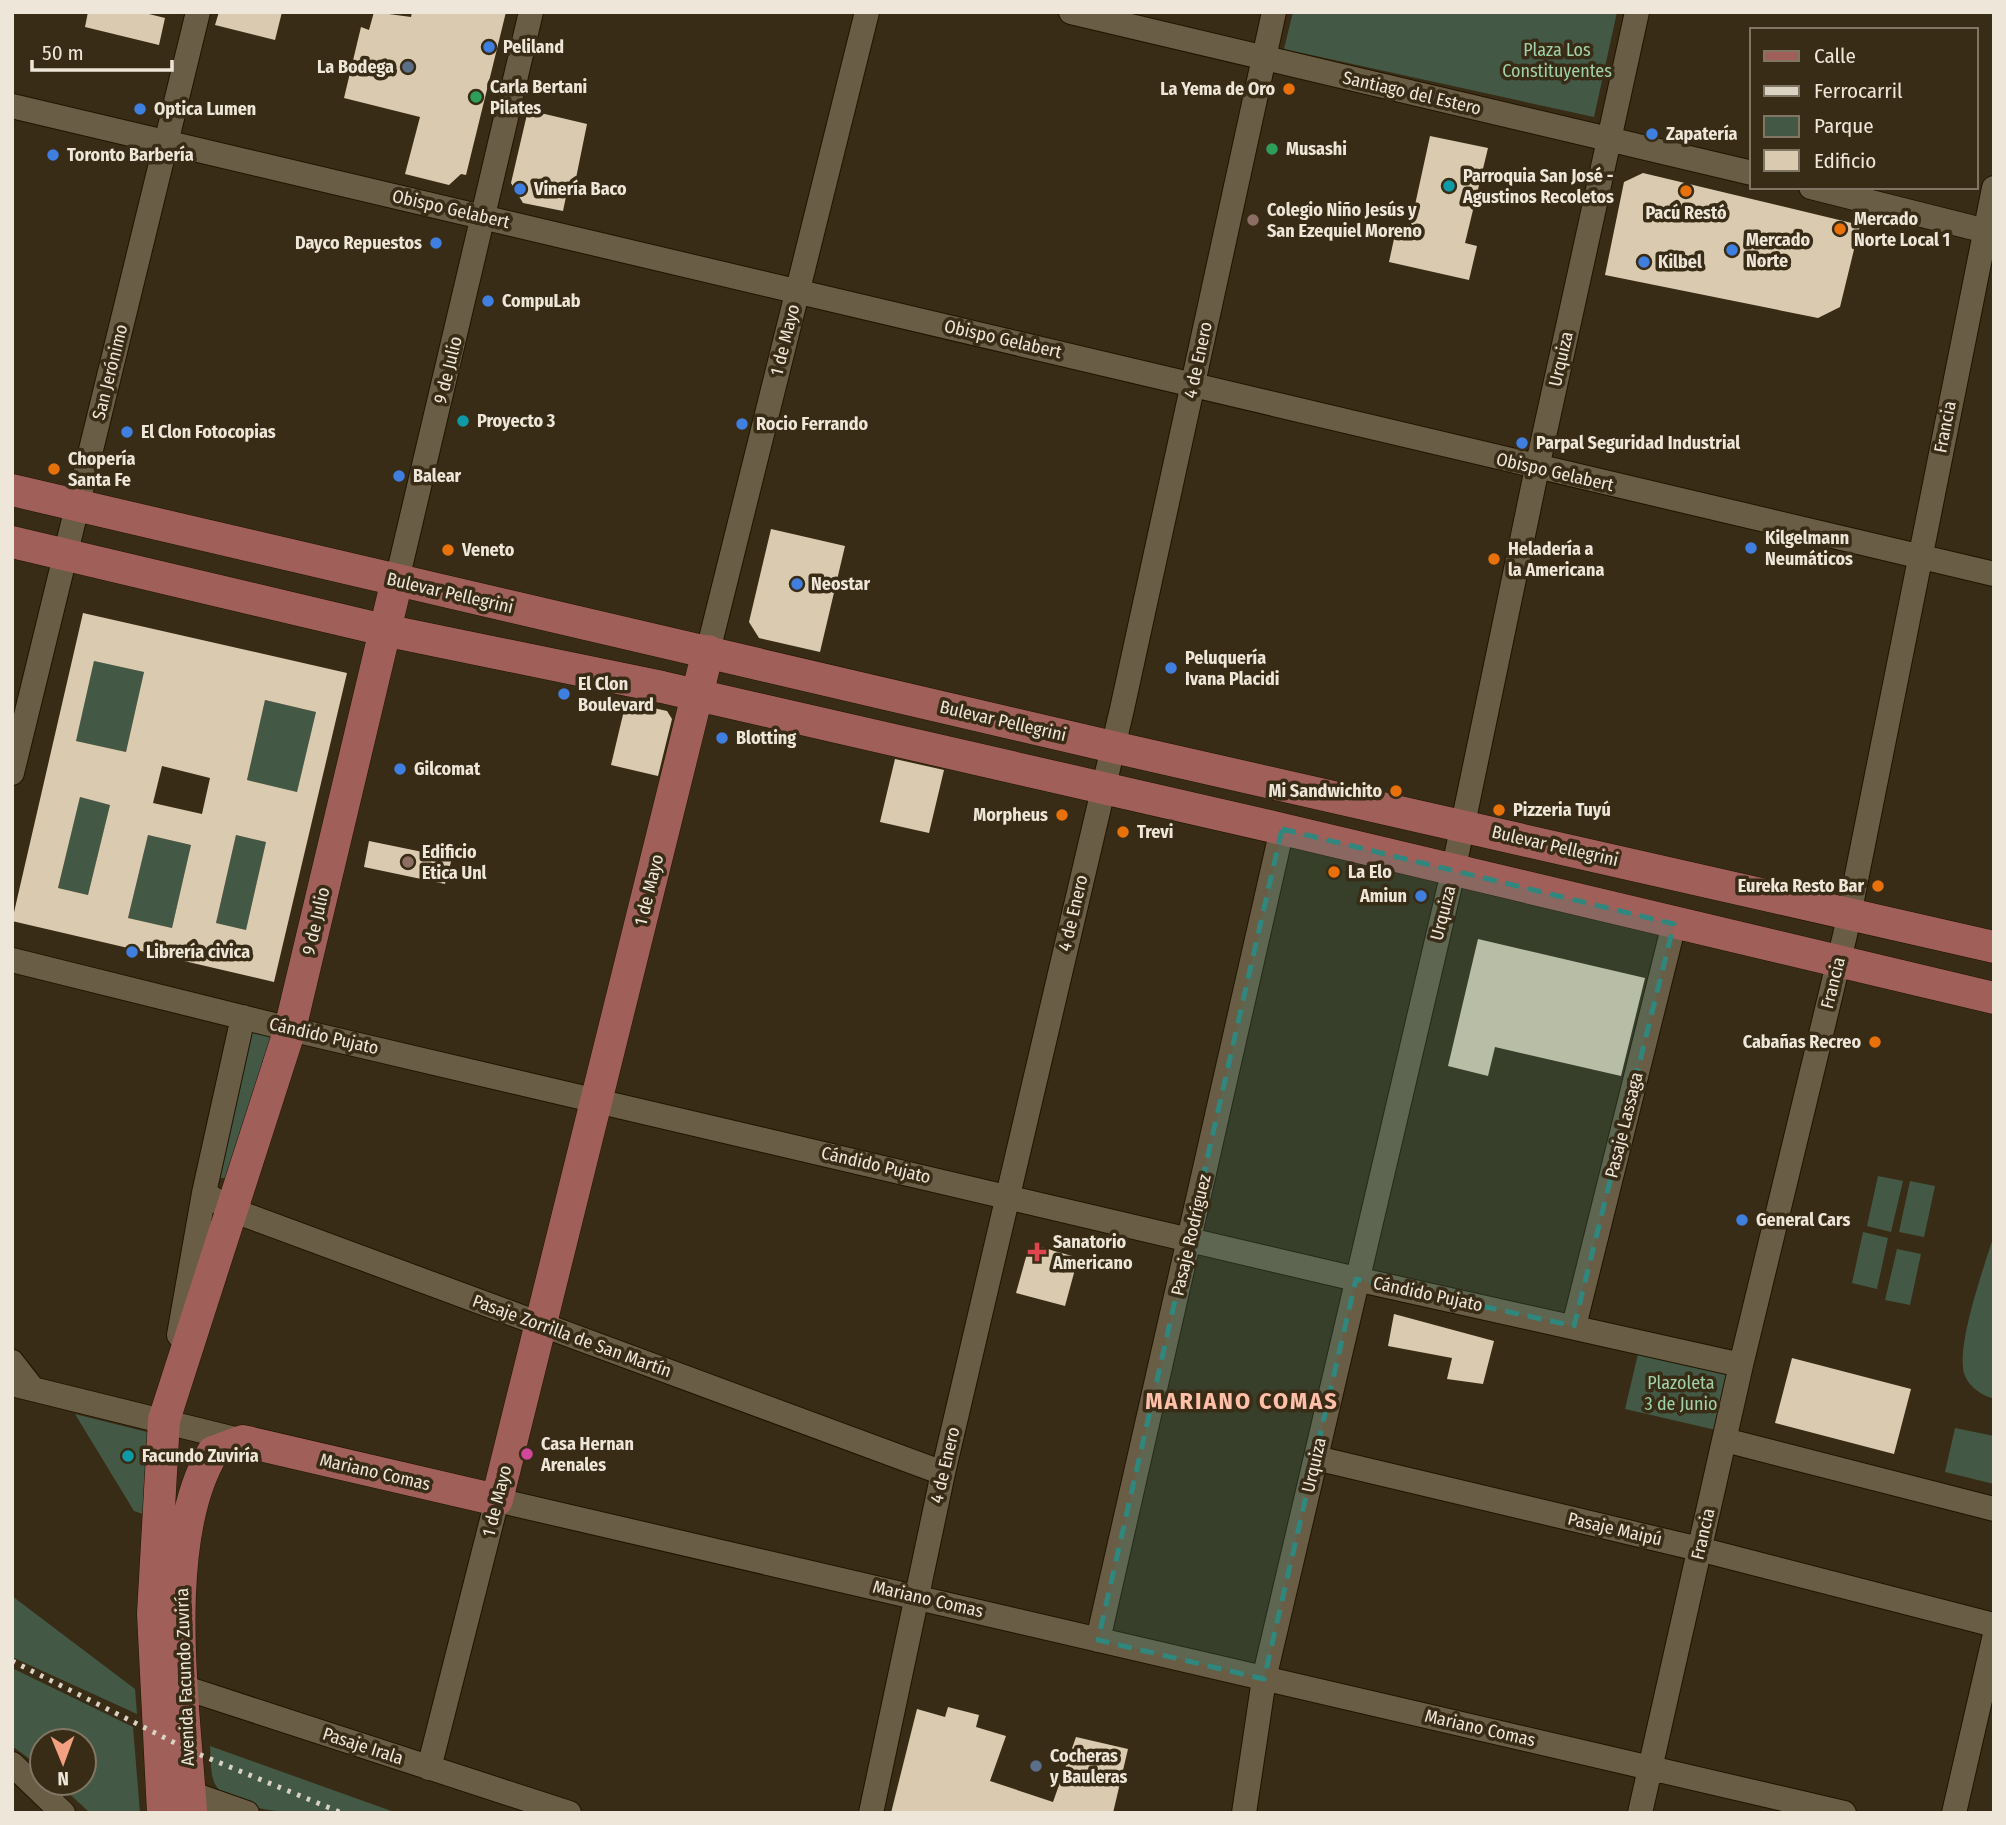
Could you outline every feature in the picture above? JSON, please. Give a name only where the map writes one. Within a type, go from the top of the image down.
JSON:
[{"type":"main road","name":"Bulevar Pellegrini","points":[[12,490],[708,650],[1113,747],[1463,824],[1994,947]]},
{"type":"main road","points":[[12,542],[384,630],[699,697],[1282,829],[1453,872],[1994,998]]},
{"type":"main road","name":"9 de Julio","points":[[164,1420],[290,1029],[397,580]]},
{"type":"main road","name":"1 de Mayo","points":[[497,1500],[699,697],[708,650]]},
{"type":"main road","name":"Avenida Facundo Zuviría","points":[[164,1420],[153,1614],[170,1683],[191,1803]]},
{"type":"main road","name":"Avenida Facundo Zuviría","points":[[163,1813],[170,1683],[185,1542],[205,1465],[214,1452],[243,1441]]},
{"type":"main road","name":"Mariano Comas","points":[[243,1441],[497,1500]]},
{"type":"street","name":"San Jerónimo","points":[[12,773],[16,745],[198,12]]},
{"type":"street","name":"9 de Julio","points":[[397,580],[485,217],[531,12]]},
{"type":"street","name":"1 de Mayo","points":[[708,650],[867,12]]},
{"type":"street","name":"Santiago del Estero","points":[[1071,12],[1750,173]]},
{"type":"street","name":"4 de Enero","points":[[871,1813],[943,1473],[1113,747],[1273,12]]},
{"type":"street","name":"Urquiza","points":[[1244,1813],[1264,1679],[1453,872],[1537,468],[1637,12]]},
{"type":"street","name":"Obispo Gelabert","points":[[12,106],[1994,574]]},
{"type":"street","name":"Francia","points":[[1640,1813],[1741,1365],[1839,960],[1919,556],[1989,232],[1994,188]]},
{"type":"street","points":[[1819,189],[1989,232]]},
{"type":"street","name":"Pasaje Rodríguez","points":[[1098,1640],[1282,829]]},
{"type":"street","name":"Pasaje Lassaga","points":[[1574,1326],[1674,924]]},
{"type":"street","name":"Cándido Pujato","points":[[12,960],[290,1029],[1356,1279],[1741,1365]]},
{"type":"street","points":[[164,1420],[204,1193],[243,1017]]},
{"type":"street","name":"Pasaje Zorrilla de San Martín","points":[[204,1193],[232,1210],[943,1473]]},
{"type":"street","points":[[12,1362],[23,1386]]},
{"type":"street","name":"Mariano Comas","points":[[23,1386],[243,1441]]},
{"type":"street","points":[[1725,1440],[1994,1508]]},
{"type":"street","name":"Pasaje Maipú","points":[[1316,1458],[1699,1549],[1994,1625]]},
{"type":"street","name":"1 de Mayo","points":[[429,1768],[497,1500]]},
{"type":"street","name":"Mariano Comas","points":[[497,1500],[916,1595],[1264,1679],[1844,1813]]},
{"type":"street","points":[[1954,1813],[1992,1650]]},
{"type":"street","name":"Pasaje Irala","points":[[170,1683],[569,1813]]},
{"type":"street","points":[[12,1764],[62,1813]]},
{"type":"street","points":[[191,1803],[247,1813]]},
{"type":"highlighted area","points":[[1282,829],[1674,924],[1574,1326],[1356,1279],[1264,1679],[1098,1640]]},
{"type":"green space","name":"Plaza Los Constituyentes","points":[[1293,12],[1617,12],[1594,117],[1284,49]]},
{"type":"green space","points":[[94,661],[144,672],[126,752],[76,741]]},
{"type":"green space","points":[[265,700],[316,712],[297,792],[247,780]]},
{"type":"green space","points":[[80,797],[110,805],[88,895],[58,888]]},
{"type":"green space","points":[[148,835],[191,845],[172,928],[128,918]]},
{"type":"green space","points":[[236,835],[266,842],[246,930],[216,923]]},
{"type":"green space","points":[[248,1025],[276,1031],[227,1178],[221,1178],[216,1174]]},
{"type":"green space","points":[[1878,1176],[1903,1181],[1891,1232],[1867,1226]]},
{"type":"green space","points":[[1910,1181],[1935,1186],[1924,1237],[1899,1232]]},
{"type":"green space","points":[[1863,1232],[1888,1238],[1877,1289],[1852,1283]]},
{"type":"green space","points":[[1994,1235],[1994,1399],[1970,1384],[1963,1364],[1972,1307]]},
{"type":"green space","points":[[1897,1249],[1921,1254],[1910,1305],[1885,1300]]},
{"type":"green space","name":"Plazoleta 3 de Junio","points":[[1638,1354],[1729,1375],[1716,1430],[1625,1409]]},
{"type":"green space","points":[[75,1414],[151,1433],[146,1515],[134,1511]]},
{"type":"green space","points":[[1955,1428],[1994,1436],[1994,1484],[1945,1472]]},
{"type":"green space","points":[[12,1596],[135,1689],[137,1714],[12,1657]]},
{"type":"green space","points":[[12,1668],[133,1727],[140,1813],[90,1813],[73,1797],[98,1797],[98,1727],[28,1727],[28,1758],[12,1746]]},
{"type":"green space","points":[[210,1746],[397,1813],[299,1813],[246,1805],[227,1796],[215,1784],[211,1770]]},
{"type":"building","points":[[88,12],[141,12],[165,18],[159,45],[85,27]]},
{"type":"building","points":[[219,12],[282,12],[275,40],[215,25]]},
{"type":"building","points":[[374,12],[411,17],[412,12],[506,12],[466,175],[461,174],[449,185],[405,174],[420,117],[344,98],[361,27],[369,30]]},
{"type":"building","points":[[528,110],[587,124],[574,188],[568,187],[563,211],[523,203],[511,183]]},
{"type":"building","name":"Parroquia San José - Agustinos Recoletos","points":[[1430,136],[1488,148],[1465,243],[1477,246],[1469,280],[1389,262],[1397,225],[1410,228]]},
{"type":"building","name":"Mercado Norte","points":[[1643,173],[1860,225],[1840,307],[1818,318],[1605,275],[1624,182]]},
{"type":"building","name":"Neostar","points":[[771,529],[845,546],[820,652],[759,638],[749,622]]},
{"type":"building","points":[[83,613],[347,673],[274,982],[12,921]],"holes":[[[94,661],[144,672],[126,752],[76,741]],[[265,700],[316,712],[297,792],[247,780]],[[162,766],[210,778],[202,814],[153,803]],[[80,797],[110,805],[88,895],[58,888]],[[148,835],[191,845],[172,928],[128,918]],[[236,835],[266,842],[246,930],[216,923]]]},
{"type":"building","points":[[626,702],[667,711],[672,719],[658,776],[611,765]]},
{"type":"building","points":[[895,759],[944,770],[929,833],[880,822]]},
{"type":"building","name":"Edificio Etica Unl","points":[[369,841],[452,858],[445,884],[364,867]]},
{"type":"building","points":[[1478,939],[1645,978],[1621,1076],[1495,1047],[1488,1076],[1448,1066]]},
{"type":"building","points":[[1041,1247],[1072,1256],[1077,1262],[1065,1306],[1016,1293],[1028,1250],[1041,1254]]},
{"type":"building","points":[[1394,1314],[1494,1341],[1483,1384],[1447,1379],[1452,1358],[1388,1346]]},
{"type":"building","points":[[1792,1358],[1911,1389],[1894,1454],[1775,1423]]},
{"type":"building","points":[[948,1707],[979,1715],[976,1727],[1006,1736],[990,1781],[1053,1802],[1076,1737],[1128,1749],[1113,1813],[891,1813],[917,1709],[945,1717]]},
{"type":"railway","points":[[12,1661],[191,1751],[342,1813]]},
{"type":"place","name":"Peliland","points":[[489,47]]},
{"type":"place","name":"La Bodega","points":[[408,67]]},
{"type":"place","name":"La Yema de Oro","points":[[1289,89]]},
{"type":"place","name":"Carla Bertani Pilates","points":[[476,97]]},
{"type":"place","name":"Optica Lumen","points":[[140,109]]},
{"type":"place","name":"Zapatería","points":[[1652,134]]},
{"type":"place","name":"Musashi","points":[[1272,149]]},
{"type":"place","name":"Toronto Barbería","points":[[53,155]]},
{"type":"place","name":"Parroquia San José - Agustinos Recoletos","points":[[1449,186]]},
{"type":"place","name":"Vinería Baco","points":[[520,189]]},
{"type":"place","name":"Pacú Restó","points":[[1686,191]]},
{"type":"place","name":"Colegio Niño Jesús y San Ezequiel Moreno","points":[[1253,220]]},
{"type":"place","name":"Mercado Norte Local 1","points":[[1840,229]]},
{"type":"place","name":"Dayco Repuestos","points":[[436,243]]},
{"type":"place","name":"Mercado Norte","points":[[1732,250]]},
{"type":"place","name":"Kilbel","points":[[1644,262]]},
{"type":"place","name":"CompuLab","points":[[488,301]]},
{"type":"place","name":"Proyecto 3","points":[[463,421]]},
{"type":"place","name":"Rocio Ferrando","points":[[742,424]]},
{"type":"place","name":"El Clon Fotocopias","points":[[127,432]]},
{"type":"place","name":"Parpal Seguridad Industrial","points":[[1522,443]]},
{"type":"place","name":"Chopería Santa Fe","points":[[54,469]]},
{"type":"place","name":"Balear","points":[[399,476]]},
{"type":"place","name":"Kilgelmann Neumáticos","points":[[1751,548]]},
{"type":"place","name":"Veneto","points":[[448,550]]},
{"type":"place","name":"Heladería a la Americana","points":[[1494,559]]},
{"type":"place","name":"Neostar","points":[[797,584]]},
{"type":"place","name":"Peluquería Ivana Placidi","points":[[1171,668]]},
{"type":"place","name":"El Clon Boulevard","points":[[564,694]]},
{"type":"place","name":"Blotting","points":[[722,738]]},
{"type":"place","name":"Gilcomat","points":[[400,769]]},
{"type":"place","name":"Mi Sandwichito","points":[[1396,791]]},
{"type":"place","name":"Pizzeria Tuyú","points":[[1499,810]]},
{"type":"place","name":"Morpheus","points":[[1062,815]]},
{"type":"place","name":"Trevi","points":[[1123,832]]},
{"type":"place","name":"Edificio Etica Unl","points":[[408,862]]},
{"type":"place","name":"La Elo","points":[[1334,872]]},
{"type":"place","name":"Eureka Resto Bar","points":[[1878,886]]},
{"type":"place","name":"Amiun","points":[[1421,896]]},
{"type":"place","name":"Librería civica","points":[[132,952]]},
{"type":"place","name":"Cabañas Recreo","points":[[1875,1042]]},
{"type":"place","name":"General Cars","points":[[1742,1220]]},
{"type":"place","name":"Sanatorio Americano","points":[[1037,1252]]},
{"type":"place","name":"Casa Hernan Arenales","points":[[527,1454]]},
{"type":"place","name":"Facundo Zuviría","points":[[128,1456]]},
{"type":"place","name":"Cocheras y Bauleras","points":[[1036,1766]]},
{"type":"district","name":"MARIANO COMAS","points":[[1242,1401]]}]
